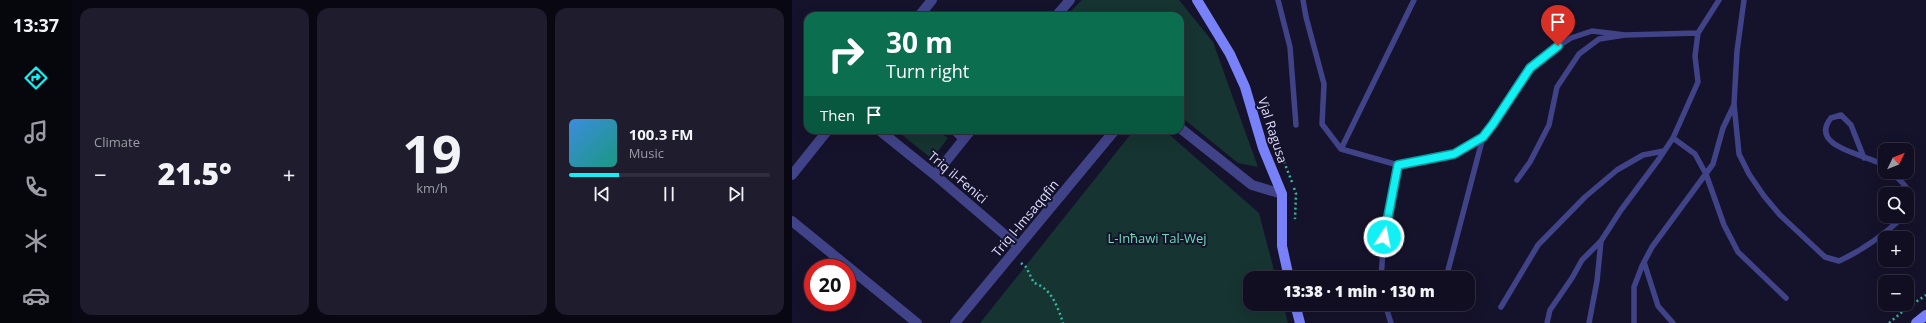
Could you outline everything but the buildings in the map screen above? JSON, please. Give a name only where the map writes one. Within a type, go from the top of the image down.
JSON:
[{"type":"main road","name":"Vjal Ragusa","points":[[1197,0],[1226,47],[1245,87],[1263,148],[1282,194],[1282,246],[1287,271]]},
{"type":"main road","points":[[1297,311],[1300,323]]},
{"type":"main road","points":[[1916,323],[1926,315]]},
{"type":"street","points":[[1060,12],[1070,0]]},
{"type":"street","points":[[922,12],[930,1]]},
{"type":"street","points":[[1184,131],[1252,185],[1282,194]]},
{"type":"street","points":[[792,175],[825,134]]},
{"type":"street","name":"Triq il-Fenici","points":[[884,134],[936,175],[1018,246]]},
{"type":"street","points":[[960,134],[964,138]]},
{"type":"street","points":[[936,175],[968,134]]},
{"type":"street","name":"Triq l-Imsaqqfin","points":[[955,323],[1112,134]]},
{"type":"street","points":[[792,221],[917,323]]},
{"type":"lane","points":[[1278,0],[1290,47],[1296,125]]},
{"type":"lane","points":[[1304,0],[1306,17],[1324,84],[1322,124],[1341,149],[1398,165],[1454,154],[1483,137],[1530,68],[1545,54],[1571,38],[1592,31],[1625,34],[1698,33]]},
{"type":"lane","points":[[1341,149],[1414,0]]},
{"type":"lane","points":[[1547,323],[1550,310],[1572,278],[1582,260],[1601,241],[1672,138],[1698,82],[1695,56],[1698,33],[1719,0]]},
{"type":"lane","points":[[1744,0],[1737,51],[1734,104],[1739,154],[1764,196],[1780,214],[1825,257],[1839,261],[1853,255],[1888,231],[1897,223]]},
{"type":"lane","points":[[1517,180],[1530,162],[1549,125],[1557,87],[1579,54],[1599,39],[1625,34]]},
{"type":"lane","points":[[1634,323],[1634,287],[1644,262],[1652,247],[1713,164],[1723,128],[1734,104]]},
{"type":"lane","points":[[1864,158],[1851,125],[1840,116],[1831,118],[1825,125],[1826,134],[1833,144],[1864,158],[1878,163]]},
{"type":"lane","points":[[1448,271],[1483,137]]},
{"type":"lane","points":[[1672,138],[1695,154],[1706,174],[1724,225],[1738,252],[1786,298]]},
{"type":"lane","points":[[1501,307],[1538,245],[1585,197],[1617,170],[1643,155],[1664,151]]},
{"type":"lane","points":[[1382,271],[1384,237],[1398,165]]},
{"type":"lane","points":[[1898,179],[1907,187]]},
{"type":"lane","points":[[1589,323],[1601,241]]},
{"type":"lane","points":[[1644,262],[1658,306],[1673,323]]},
{"type":"lane","points":[[1387,311],[1391,323]]},
{"type":"path","points":[[1010,256],[1026,267],[1034,283],[1043,286],[1057,304],[1063,323]]},
{"type":"path","points":[[1889,323],[1906,308],[1926,295]]},
{"type":"green space","points":[[1082,0],[1179,0],[1213,42],[1258,167],[1238,163],[1184,119],[1184,12],[1070,12]]},
{"type":"green space","points":[[901,134],[942,134],[948,138],[932,159]]},
{"type":"green space","name":"L-Inħawi Tal-Wej","points":[[1131,134],[1169,134],[1259,213],[1274,271],[1243,271],[1243,311],[1285,311],[1288,323],[980,323]]},
{"type":"route","points":[[1384,237],[1398,165],[1454,154],[1483,137],[1530,68],[1545,54],[1558,46]]}]
